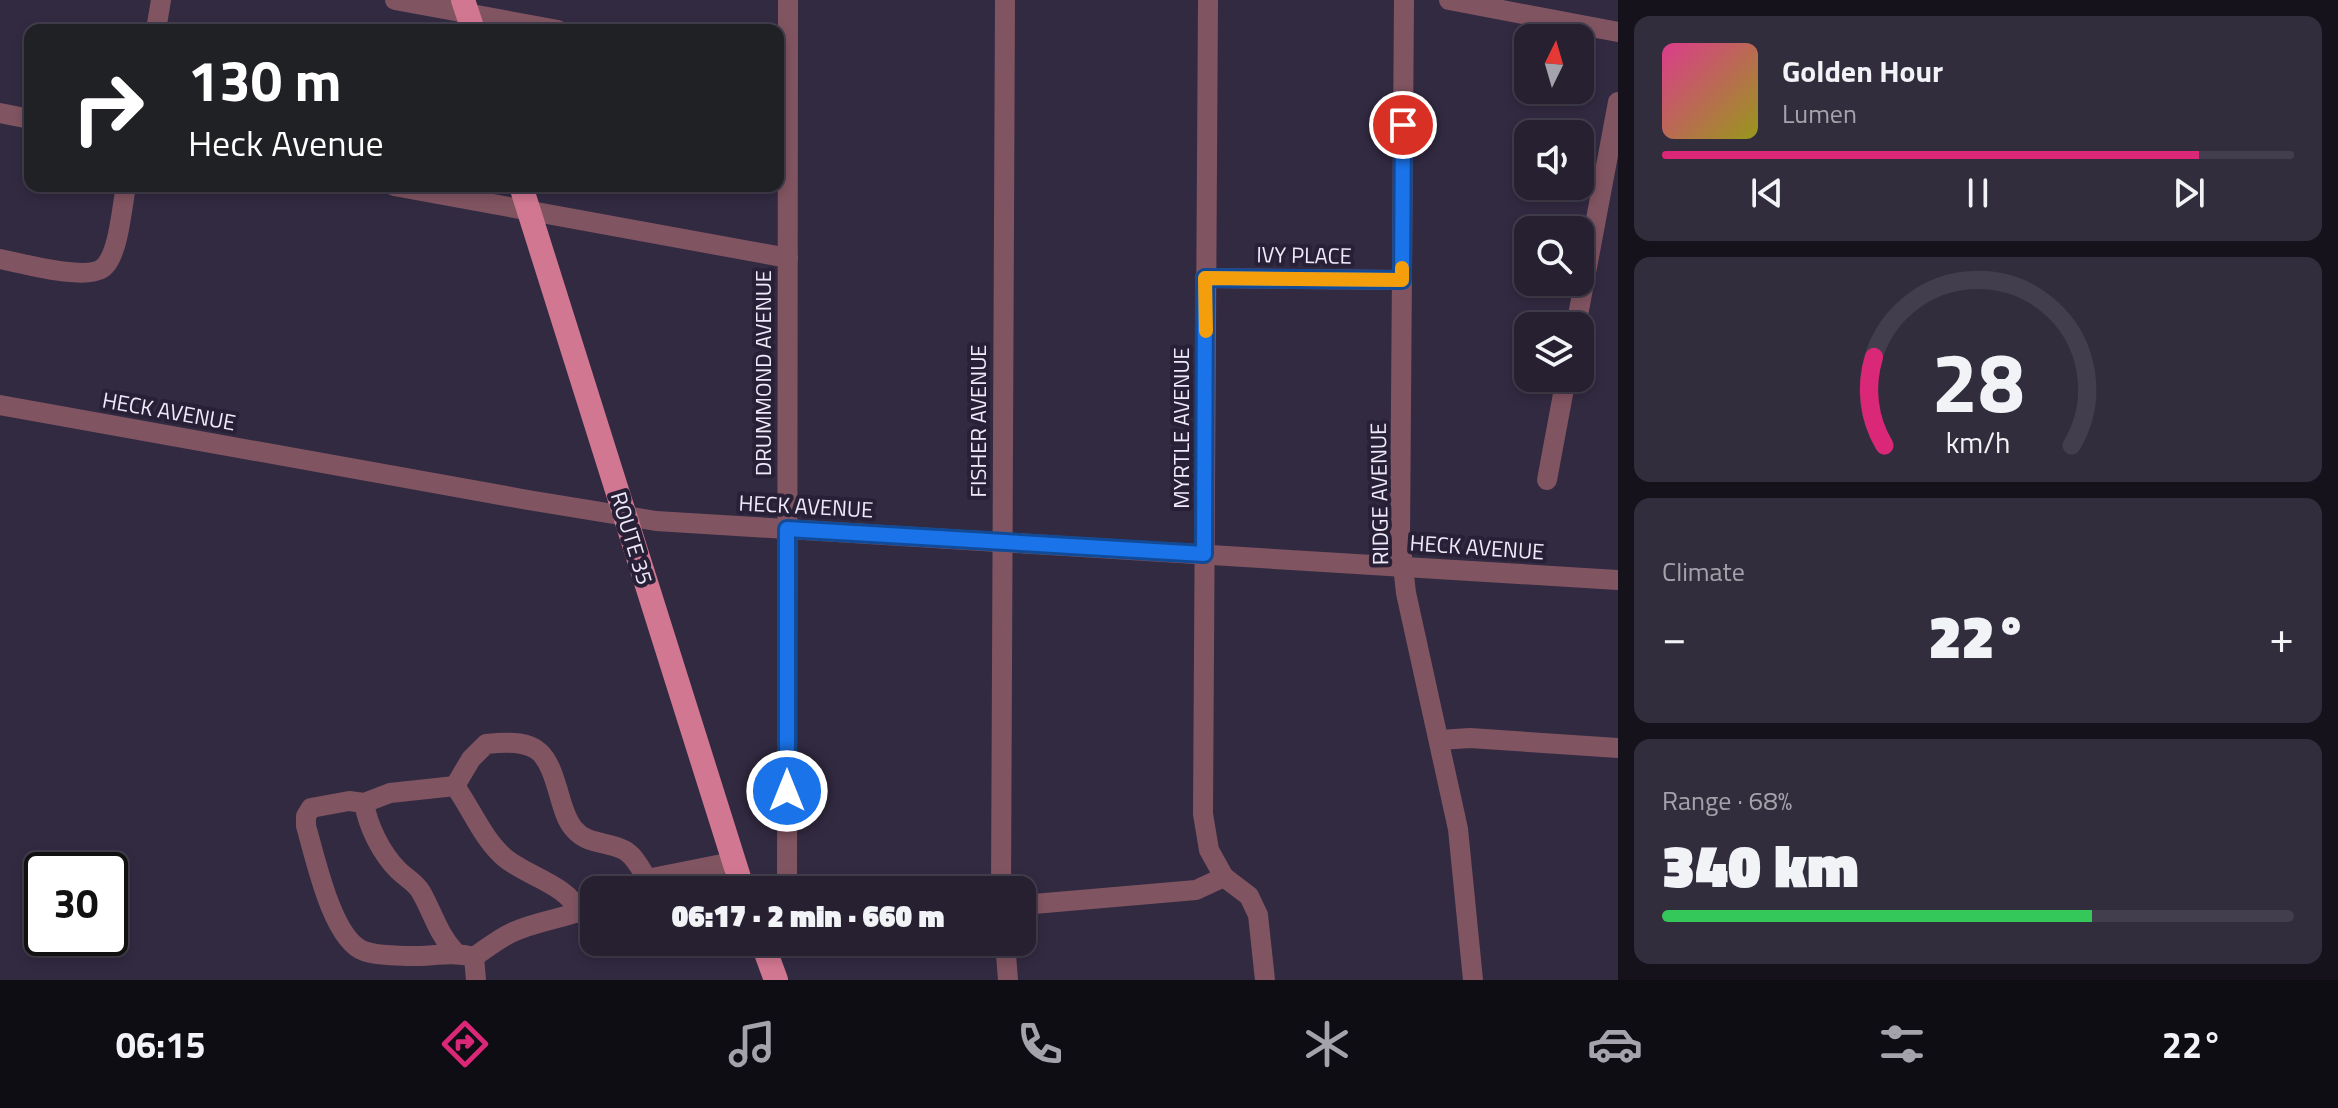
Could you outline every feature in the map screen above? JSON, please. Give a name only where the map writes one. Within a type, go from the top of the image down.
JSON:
[{"type":"main road","name":"ROUTE 35","points":[[523,192],[738,876]]},
{"type":"main road","points":[[767,956],[776,980]]},
{"type":"street","points":[[157,24],[161,0]]},
{"type":"street","points":[[395,0],[524,24]]},
{"type":"street","name":"DRUMMOND AVENUE","points":[[784,56],[788,0]]},
{"type":"street","name":"FISHER AVENUE","points":[[1001,876],[1005,0]]},
{"type":"street","name":"MYRTLE AVENUE","points":[[1208,0],[1203,814],[1209,850],[1224,877],[1249,896],[1258,915],[1265,980]]},
{"type":"street","name":"RIDGE AVENUE","points":[[1404,0],[1400,538],[1406,593],[1462,852],[1473,980]]},
{"type":"street","points":[[1449,0],[1522,7],[1618,32]]},
{"type":"street","points":[[1579,312],[1618,102]]},
{"type":"street","name":"DRUMMOND AVENUE","points":[[784,108],[788,258],[787,876]]},
{"type":"street","points":[[0,113],[24,118]]},
{"type":"street","points":[[0,259],[93,273],[105,266],[114,246],[125,192]]},
{"type":"street","points":[[426,192],[788,258]]},
{"type":"street","name":"IVY PLACE","points":[[1205,278],[1402,280]]},
{"type":"street","points":[[1547,480],[1563,392]]},
{"type":"street","name":"HECK AVENUE","points":[[0,405],[656,521],[1618,580]]},
{"type":"street","points":[[1439,740],[1470,738],[1618,748]]},
{"type":"street","points":[[455,786],[471,759],[486,744],[513,742],[539,750],[550,764],[566,817],[573,828],[595,842],[625,850],[645,876]]},
{"type":"street","points":[[455,786],[390,793],[364,803],[349,801],[311,808],[306,816],[306,826],[340,929],[348,940],[365,952],[464,955],[511,933],[580,911]]},
{"type":"street","points":[[455,786],[489,842],[507,860],[580,904]]},
{"type":"street","points":[[364,803],[383,850],[397,869],[417,885],[439,932],[464,955],[476,980]]},
{"type":"street","points":[[662,876],[732,862]]},
{"type":"street","points":[[1036,904],[1196,890],[1224,877]]},
{"type":"street","points":[[1006,956],[1008,980]]},
{"type":"slow traffic","points":[[1206,331],[1205,278],[1402,280],[1402,268]]},
{"type":"route","points":[[787,791],[787,529],[1204,554],[1205,278],[1402,280],[1403,125]]}]
